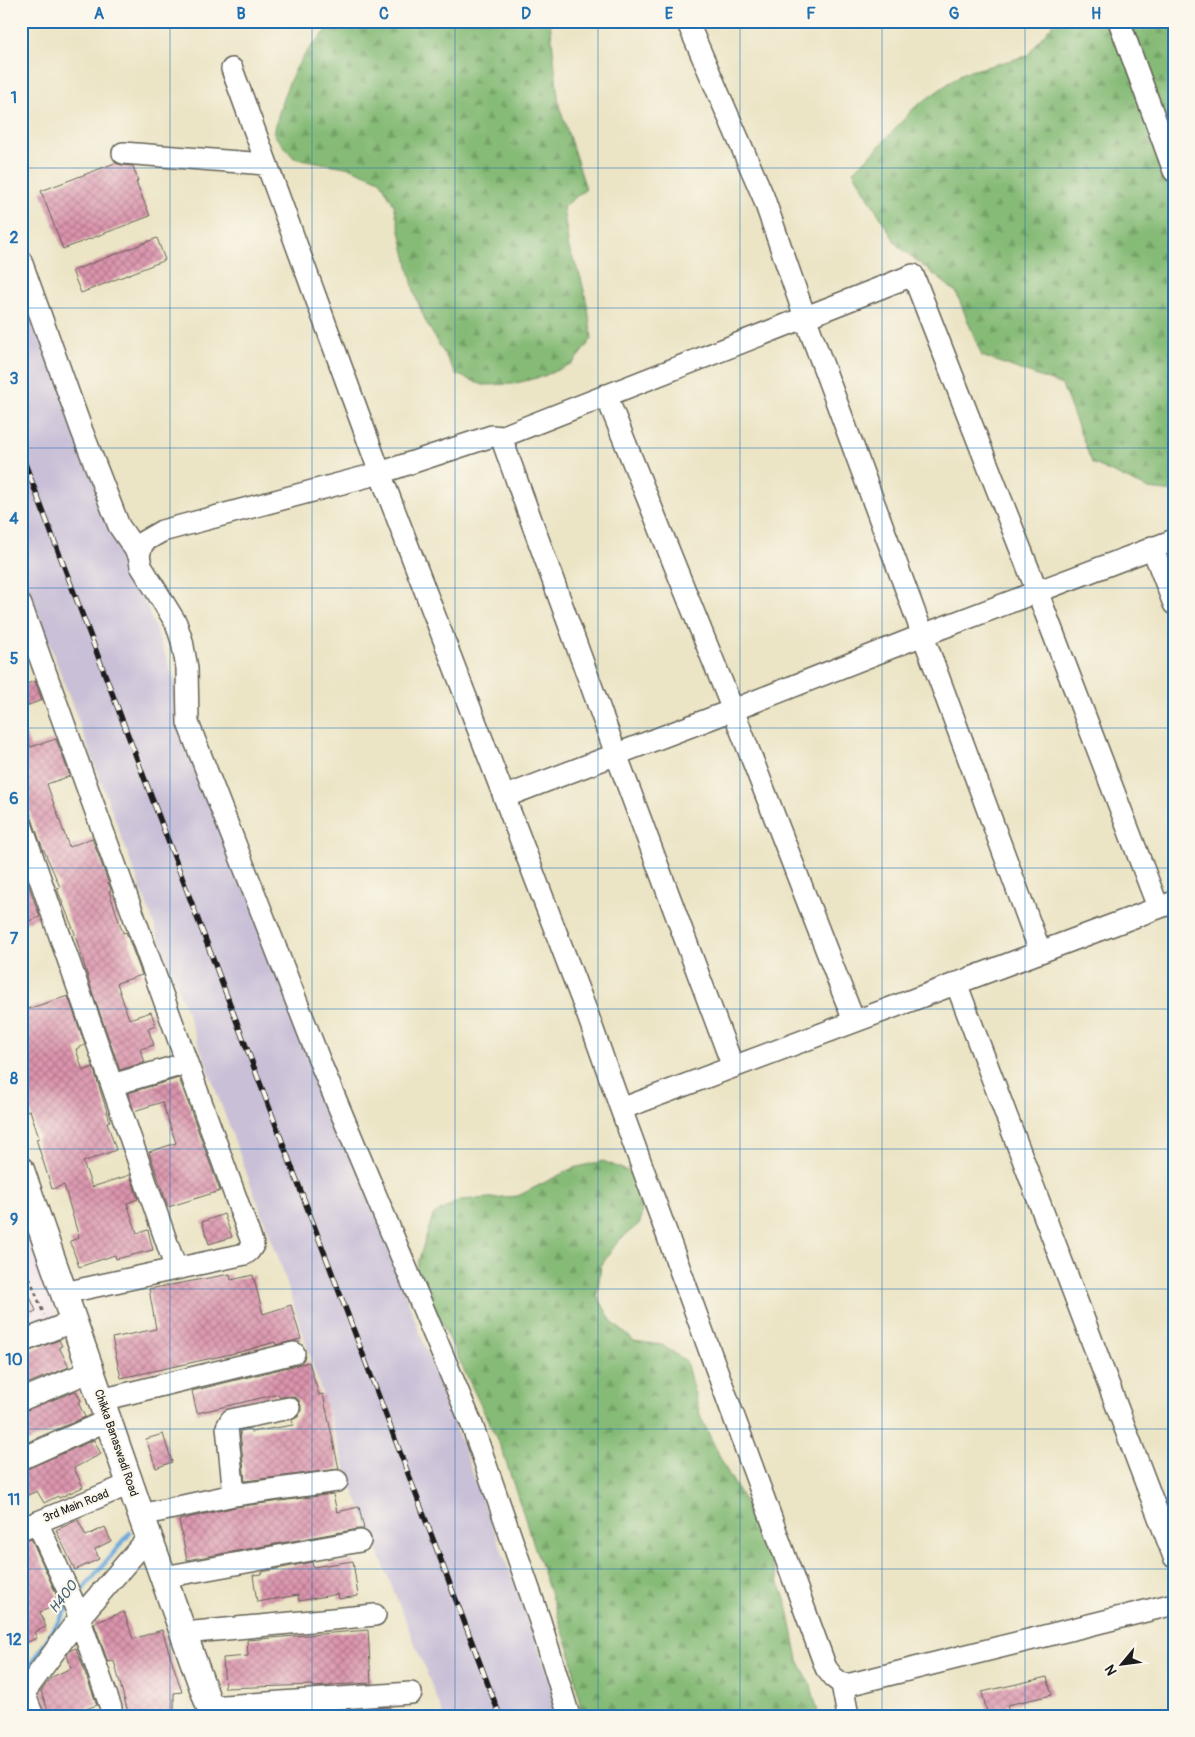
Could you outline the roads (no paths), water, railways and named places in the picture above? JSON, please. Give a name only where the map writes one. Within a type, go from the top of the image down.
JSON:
[{"type":"main road","name":"Chikka Banaswadi Road","points":[[21,1170],[130,1484],[212,1711]]},
{"type":"street","points":[[687,21],[763,196],[805,318],[1040,951]]},
{"type":"street","points":[[1119,21],[1174,171]]},
{"type":"street","points":[[232,69],[380,473],[588,1013],[621,1109],[826,1668],[842,1684],[851,1684],[1174,1604]]},
{"type":"street","points":[[123,153],[266,164]]},
{"type":"street","points":[[21,261],[82,431],[119,526],[139,556],[141,566],[176,623],[182,641],[187,668],[188,722],[322,1067],[472,1425],[540,1620],[569,1716]]},
{"type":"street","points":[[139,556],[143,542],[162,530],[380,473],[492,436],[501,437],[912,275],[1037,591],[1166,905],[621,1109]]},
{"type":"street","points":[[606,396],[733,710],[854,1021]]},
{"type":"street","points":[[501,437],[616,754],[733,1066]]},
{"type":"street","points":[[504,797],[1174,540]]},
{"type":"street","points":[[1152,547],[1174,604]]},
{"type":"street","points":[[21,605],[28,644],[187,1063],[253,1245],[245,1254],[64,1293]]},
{"type":"street","points":[[21,824],[176,1269]]},
{"type":"street","points":[[956,983],[1174,1557]]},
{"type":"street","points":[[112,1085],[187,1063]]},
{"type":"street","points":[[21,1342],[74,1321]]},
{"type":"street","points":[[21,1459],[105,1410],[294,1352]]},
{"type":"street","points":[[21,1400],[91,1371]]},
{"type":"street","points":[[234,1495],[228,1424],[231,1420],[289,1408]]},
{"type":"street","points":[[33,1716],[22,1688],[74,1605],[145,1526],[234,1495],[337,1481]]},
{"type":"street","name":"3rd Main Road","points":[[29,1526],[130,1484]]},
{"type":"street","points":[[29,1526],[74,1605],[112,1708]]},
{"type":"street","points":[[164,1577],[360,1541]]},
{"type":"street","points":[[184,1634],[375,1615]]},
{"type":"street","points":[[842,1684],[848,1716]]},
{"type":"street","points":[[212,1711],[411,1693]]},
{"type":"waterway","name":"H400","points":[[78,1595],[130,1533]]},
{"type":"waterway","name":"H400","points":[[28,1670],[68,1607]]},
{"type":"railway","points":[[21,453],[500,1716]]}]
